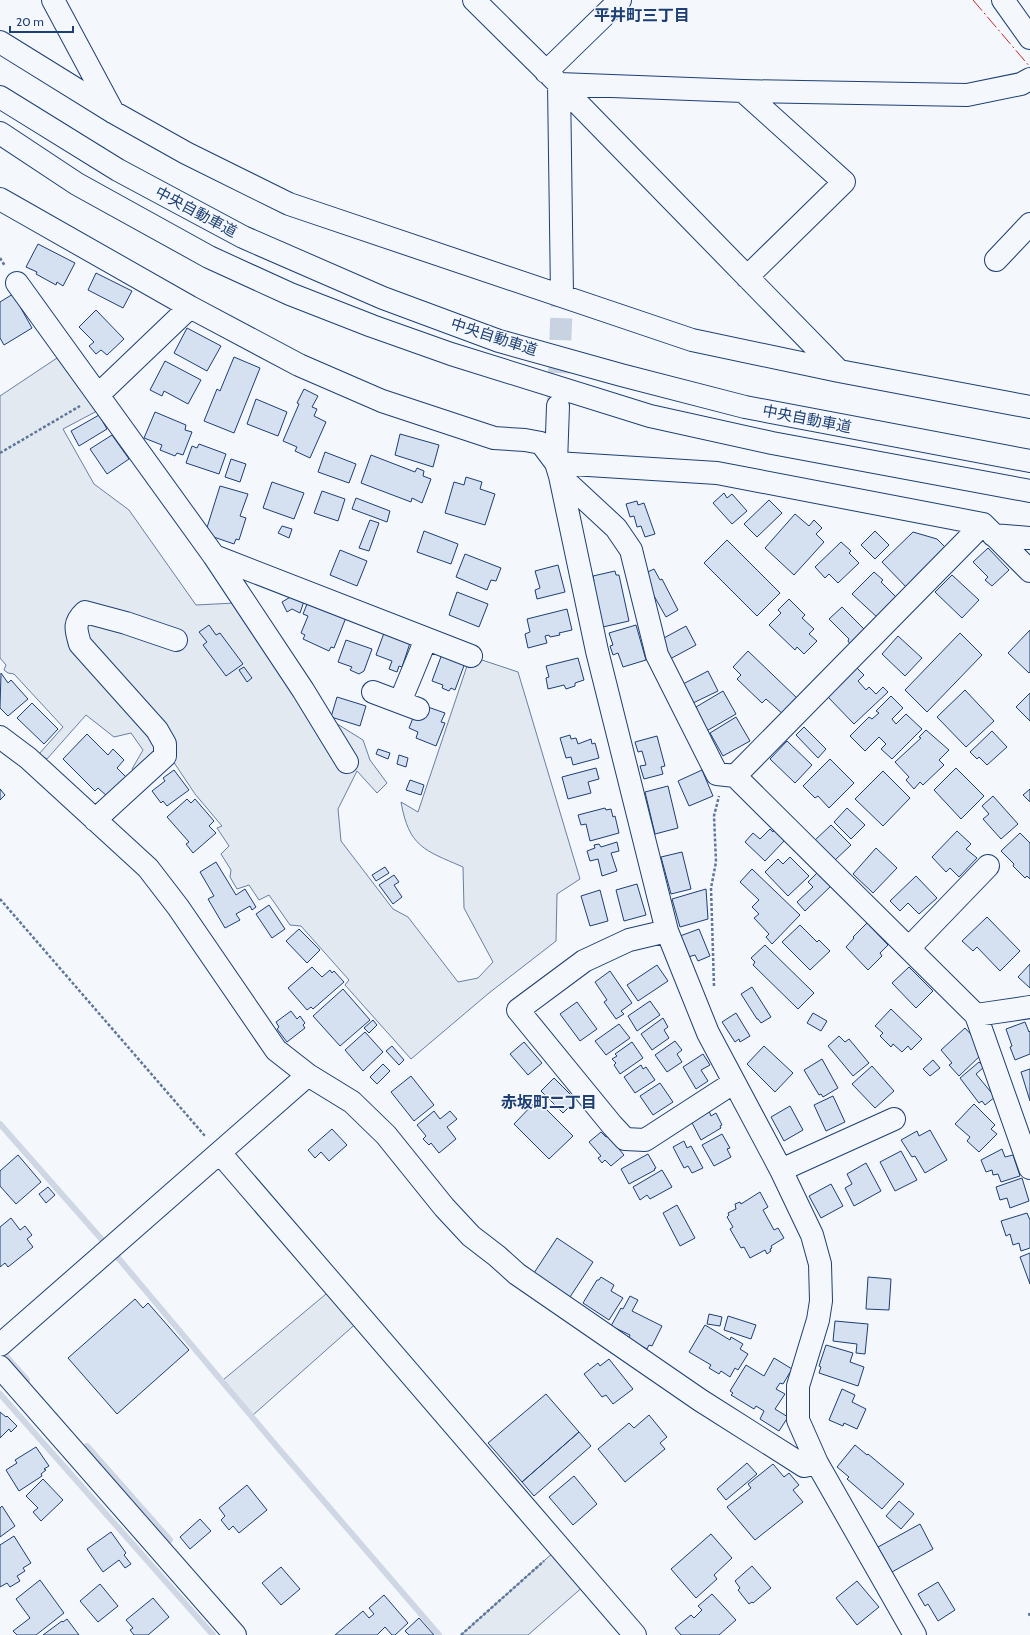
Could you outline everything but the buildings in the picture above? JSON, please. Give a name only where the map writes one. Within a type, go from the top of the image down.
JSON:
[{"type":"main road","points":[[53,0],[113,112]]},
{"type":"main road","points":[[474,0],[839,371]]},
{"type":"main road","points":[[562,295],[552,78],[620,0]]},
{"type":"main road","points":[[1003,0],[1030,38]]},
{"type":"main road","points":[[0,42],[113,112],[186,153],[289,204],[692,340],[839,371],[1030,407]]},
{"type":"main road","points":[[552,78],[744,90],[967,95],[1021,84],[1030,79]]},
{"type":"main road","points":[[744,90],[844,182],[747,277]]},
{"type":"main road","name":"中央自動車道","points":[[0,98],[118,170],[242,237],[383,298],[499,341],[621,375],[745,407],[1030,460]]},
{"type":"main road","name":"中央自動車道","points":[[0,133],[77,184],[209,257],[290,294],[436,349],[534,381],[650,416],[772,443],[1030,491]]},
{"type":"main road","points":[[0,199],[190,307],[299,365],[382,401],[494,438],[525,440],[541,443],[558,470],[616,528],[630,550],[657,655],[717,774],[734,776],[976,1015],[1030,1168]]},
{"type":"main road","points":[[996,260],[1030,224]]},
{"type":"main road","points":[[17,283],[214,556],[303,690],[347,762]]},
{"type":"main road","points":[[98,395],[190,307]]},
{"type":"main road","points":[[558,406],[558,470],[597,651],[667,931],[708,1033],[733,1083],[781,1170],[812,1235],[820,1264],[821,1301],[818,1320],[798,1386],[798,1420],[816,1463],[915,1635]]},
{"type":"main road","points":[[558,470],[717,473],[1030,538]]},
{"type":"main road","points":[[988,529],[1030,571]]},
{"type":"main road","points":[[734,776],[988,529]]},
{"type":"main road","points":[[214,556],[470,656]]},
{"type":"main road","points":[[95,820],[165,756],[165,744],[157,730],[80,644],[75,629],[79,618],[85,612],[126,622],[176,640]]},
{"type":"main road","points":[[374,692],[409,705],[426,639]]},
{"type":"main road","points":[[0,737],[28,758],[148,868],[178,907],[276,1050],[308,1075],[352,1102],[386,1134],[444,1207],[471,1236],[517,1274],[700,1400],[804,1466],[816,1463]]},
{"type":"main road","points":[[909,948],[988,866]]},
{"type":"main road","points":[[667,931],[629,940],[584,961],[518,1010],[625,1139],[645,1140],[733,1083]]},
{"type":"main road","points":[[976,1015],[1030,1007]]},
{"type":"main road","points":[[0,1345],[308,1075]]},
{"type":"main road","points":[[781,1170],[894,1119]]},
{"type":"main road","points":[[220,1153],[635,1635]]},
{"type":"main road","points":[[0,1367],[235,1635]]},
{"type":"path","points":[[0,454],[98,395]]},
{"type":"path","points":[[714,988],[711,888],[716,862],[714,816],[722,787],[734,776]]},
{"type":"path","points":[[0,899],[220,1153]]},
{"type":"path","points":[[461,1635],[559,1547]]},
{"type":"path","points":[[1029,1613],[1030,1617]]},
{"type":"shaded area","points":[[57,358],[97,411],[63,429],[94,484],[129,510],[196,605],[235,603],[326,717],[363,740],[370,760],[387,783],[377,793],[357,771],[338,809],[341,841],[393,909],[408,917],[458,982],[478,978],[493,962],[464,908],[463,867],[428,851],[420,845],[409,829],[404,817],[401,802],[418,812],[469,660],[476,658],[518,672],[580,879],[557,894],[556,941],[489,993],[411,1059],[345,985],[349,980],[301,926],[290,925],[269,895],[259,900],[249,885],[237,889],[230,877],[231,870],[221,854],[229,846],[217,828],[222,826],[195,794],[173,761],[138,774],[132,769],[143,750],[131,733],[114,737],[86,715],[47,759],[39,754],[63,727],[14,674],[8,673],[4,670],[6,665],[0,658],[0,396]]},
{"type":"shaded area","points":[[332,1289],[360,1320],[253,1415],[223,1380]]},
{"type":"shaded area","points":[[555,1551],[585,1585],[528,1635],[461,1635]]},
{"type":"waterway","points":[[0,1124],[104,1242]]},
{"type":"waterway","points":[[114,1253],[279,1449],[439,1635]]},
{"type":"waterway","points":[[5,1355],[27,1380]]},
{"type":"waterway","points":[[0,1394],[213,1635]]},
{"type":"waterway","points":[[87,1446],[170,1540]]},
{"type":"tunnel","points":[[558,406],[562,295]]},
{"type":"power","points":[[973,0],[1030,67]]},
{"type":"district","name":"平井町三丁目","points":[[642,15]]},
{"type":"district","name":"赤坂町二丁目","points":[[549,1102]]}]
